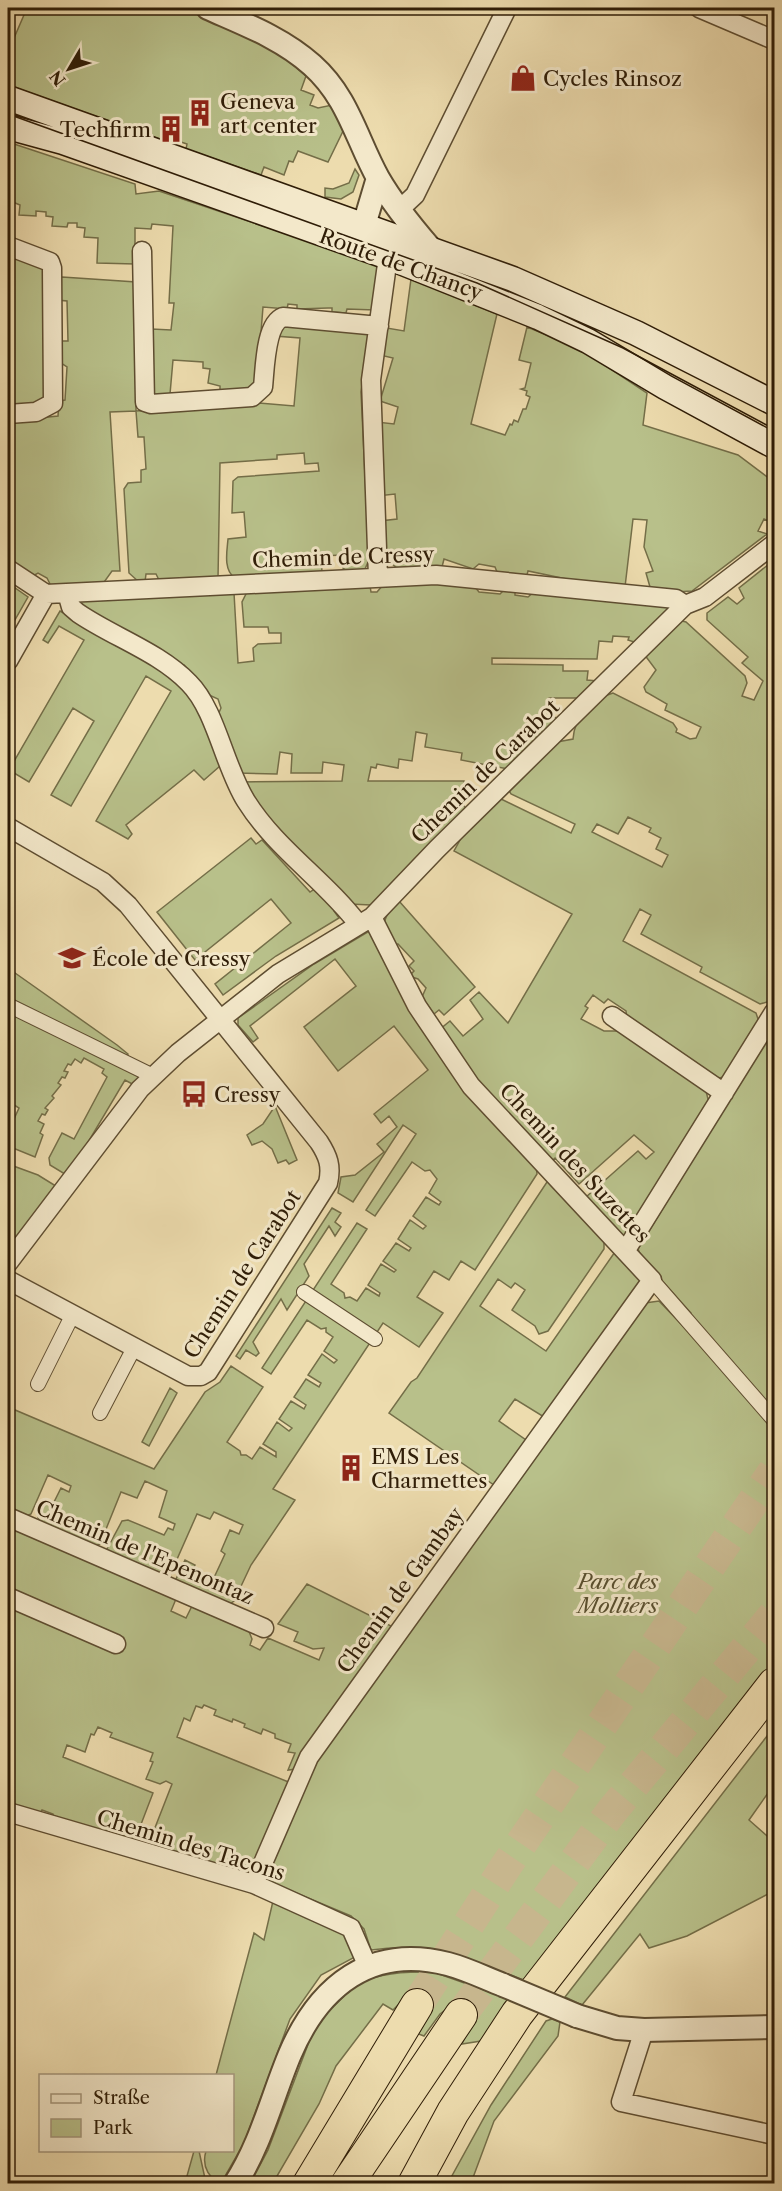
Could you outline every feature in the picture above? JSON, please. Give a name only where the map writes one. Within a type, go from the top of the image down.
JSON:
[{"type":"highway","points":[[414,2184],[453,2112],[517,2014],[774,1684]]},
{"type":"highway","points":[[432,2184],[477,2100],[548,1997],[774,1707]]},
{"type":"highway","points":[[309,2184],[417,2005]]},
{"type":"highway","points":[[347,2184],[461,2015]]},
{"type":"main road","name":"Route de Chancy","points":[[8,98],[430,248],[584,309],[686,357],[774,404]]},
{"type":"main road","name":"Route de Chancy","points":[[8,127],[63,142],[474,290],[566,330],[677,394],[774,446]]},
{"type":"street","points":[[208,8],[276,40],[316,69],[350,115],[385,195],[430,248]]},
{"type":"street","points":[[385,195],[415,195],[507,8]]},
{"type":"street","points":[[699,8],[774,40]]},
{"type":"street","points":[[378,577],[370,403],[379,326],[380,255],[363,236],[364,225],[385,195]]},
{"type":"street","points":[[8,246],[50,262],[52,268],[53,403],[36,412],[8,414]]},
{"type":"street","points":[[142,251],[145,402],[151,404],[252,397],[263,387],[270,333],[274,324],[283,317],[379,326]]},
{"type":"street","name":"Chemin de Carabot","points":[[8,1263],[140,1089],[219,1020],[279,974],[365,920],[685,605],[705,597],[774,544]]},
{"type":"street","points":[[8,569],[46,594],[8,661]]},
{"type":"street","name":"Chemin de Cressy","points":[[46,594],[436,575],[676,599],[685,605]]},
{"type":"street","name":"Chemin des Suzettes","points":[[67,593],[71,607],[78,613],[174,670],[196,690],[206,709],[232,777],[246,802],[298,864],[348,910],[365,920],[417,1006],[471,1086],[626,1250],[774,1420]]},
{"type":"street","points":[[8,827],[117,893],[219,1020]]},
{"type":"street","points":[[8,1005],[149,1074]]},
{"type":"street","points":[[626,1250],[774,1012]]},
{"type":"street","points":[[612,1016],[724,1093]]},
{"type":"street","name":"Chemin de Carabot","points":[[8,1280],[188,1376],[201,1376],[208,1372],[328,1183],[330,1165],[328,1156],[319,1142],[219,1020]]},
{"type":"street","name":"Chemin de Gambay","points":[[254,1884],[309,1757],[652,1280]]},
{"type":"street","points":[[304,1292],[375,1339]]},
{"type":"street","points":[[38,1384],[73,1314]]},
{"type":"street","points":[[100,1413],[135,1346]]},
{"type":"street","name":"Chemin de l'Epenontaz","points":[[8,1517],[264,1628]]},
{"type":"street","points":[[8,1597],[116,1644]]},
{"type":"street","name":"Chemin des Tacons","points":[[8,1812],[254,1884],[351,1928],[368,1967]]},
{"type":"street","points":[[235,2184],[250,2157],[290,2055],[310,2013],[334,1987],[368,1967],[390,1961],[419,1959],[449,1965],[577,2016],[617,2028],[644,2030],[774,2027]]},
{"type":"street","points":[[644,2030],[621,2102],[774,2135]]},
{"type":"green space","points":[[27,8],[186,8],[279,53],[306,76],[301,90],[314,95],[310,105],[318,108],[332,105],[345,127],[328,162],[298,151],[293,162],[289,161],[284,175],[264,167],[261,175],[186,149],[187,144],[178,141],[176,145],[8,85],[8,52]]},
{"type":"green space","points":[[8,142],[135,184],[136,194],[159,191],[376,264],[382,272],[375,310],[347,309],[346,313],[332,312],[332,308],[297,309],[297,305],[288,304],[287,309],[263,307],[257,382],[247,391],[220,390],[220,386],[208,383],[210,369],[203,368],[203,362],[173,360],[170,394],[150,398],[152,329],[171,330],[174,303],[169,303],[173,226],[152,224],[151,229],[135,228],[135,264],[97,263],[98,238],[84,237],[85,228],[77,227],[77,223],[68,223],[67,227],[52,226],[53,217],[46,216],[46,212],[36,211],[36,216],[19,215],[20,205],[8,200]]},
{"type":"green space","points":[[355,169],[359,175],[353,192],[341,199],[325,197],[325,188],[333,189],[349,183]]},
{"type":"green space","points":[[8,252],[44,268],[45,399],[39,406],[8,408]]},
{"type":"green space","points":[[62,277],[136,282],[136,411],[110,412],[120,571],[112,571],[102,585],[52,588],[47,578],[38,573],[31,577],[8,562],[8,421],[58,416],[59,401],[65,400],[67,367],[58,361],[59,345],[62,341],[68,341],[67,301],[57,300],[58,281]]},
{"type":"green space","points":[[411,279],[497,314],[471,424],[505,435],[510,424],[512,425],[514,420],[518,422],[523,409],[526,409],[530,397],[526,395],[527,391],[521,389],[525,388],[531,363],[519,360],[527,327],[579,348],[647,393],[643,425],[738,455],[774,482],[774,520],[773,523],[764,519],[758,531],[767,534],[692,591],[657,593],[650,587],[646,573],[653,571],[644,547],[647,520],[633,519],[625,587],[576,581],[528,571],[527,575],[497,572],[495,567],[479,564],[473,569],[444,559],[442,567],[397,568],[382,556],[380,521],[397,519],[395,494],[377,496],[377,422],[394,424],[398,407],[380,401],[393,358],[380,355],[387,328],[404,331]]},
{"type":"green space","points":[[280,325],[370,334],[361,392],[369,560],[364,571],[348,572],[343,568],[342,555],[321,556],[322,572],[235,578],[231,575],[227,560],[228,539],[246,537],[244,512],[232,513],[233,481],[238,477],[319,471],[318,463],[305,464],[304,453],[277,455],[277,459],[220,463],[218,579],[160,582],[156,574],[146,574],[145,582],[140,583],[129,573],[124,489],[128,483],[141,482],[141,470],[146,469],[144,437],[138,437],[136,411],[259,403],[294,406],[300,338],[275,336]]},
{"type":"green space","points":[[774,560],[774,1000],[760,1004],[700,972],[702,967],[641,934],[651,915],[640,909],[623,941],[756,1013],[760,1025],[729,1076],[714,1079],[627,1020],[626,1011],[608,999],[604,1003],[593,995],[585,1006],[588,1008],[581,1019],[604,1031],[619,1031],[706,1091],[710,1107],[625,1238],[586,1197],[638,1151],[646,1159],[654,1152],[634,1135],[579,1184],[555,1158],[552,1161],[487,1096],[439,1030],[450,1021],[463,1036],[483,1019],[470,1000],[479,992],[508,1023],[572,914],[454,851],[465,831],[499,798],[571,833],[575,824],[511,794],[508,789],[557,742],[573,739],[577,724],[586,710],[605,696],[613,693],[673,723],[677,729],[676,732],[690,739],[696,738],[701,727],[665,710],[667,704],[646,692],[644,687],[656,670],[644,654],[678,620],[686,622],[745,676],[747,683],[742,696],[754,700],[763,681],[742,663],[748,657],[707,620],[707,613],[728,597],[737,604],[744,598],[739,588]],"holes":[[[628,817],[651,828],[649,832],[661,838],[656,849],[668,855],[662,867],[592,832],[597,824],[618,834]]]},
{"type":"green space","points":[[433,582],[475,587],[479,592],[500,594],[504,590],[515,590],[515,595],[528,597],[534,592],[668,607],[667,613],[637,643],[628,640],[629,637],[613,636],[612,642],[599,641],[597,659],[492,658],[492,664],[563,665],[563,671],[588,671],[587,680],[599,681],[582,698],[549,698],[550,717],[561,718],[508,769],[461,760],[462,753],[425,747],[427,734],[416,732],[412,761],[399,759],[398,768],[377,764],[376,768],[371,767],[368,781],[464,781],[464,806],[468,811],[371,905],[350,904],[291,849],[241,782],[342,781],[344,765],[323,762],[322,773],[291,773],[292,754],[280,752],[277,774],[238,773],[217,717],[221,708],[218,699],[209,695],[184,665],[173,663],[78,606],[83,600],[234,593],[238,663],[254,661],[253,648],[258,644],[281,643],[281,633],[269,633],[268,627],[244,627],[242,602],[247,592],[370,586],[371,592],[377,592],[383,585]]},
{"type":"green space","points":[[8,583],[28,597],[12,625],[9,622],[8,625]]},
{"type":"green space","points":[[60,611],[146,657],[177,677],[186,686],[202,714],[220,766],[204,780],[194,770],[126,825],[132,834],[128,839],[96,821],[171,691],[146,676],[71,806],[51,795],[94,721],[73,708],[29,782],[9,770],[84,640],[59,626],[48,643],[43,640]]},
{"type":"green space","points":[[251,838],[256,844],[262,840],[310,892],[316,888],[336,908],[334,911],[339,918],[276,956],[223,995],[215,984],[291,923],[271,899],[195,960],[157,912]]},
{"type":"green space","points":[[399,901],[475,987],[444,1015],[439,1010],[434,1014],[422,997],[426,988],[418,979],[409,976],[414,971],[409,966],[414,961],[398,944],[391,944],[388,937],[385,925],[386,916]]},
{"type":"green space","points":[[371,930],[536,1165],[537,1174],[475,1270],[461,1261],[449,1280],[434,1271],[417,1297],[443,1313],[419,1347],[383,1323],[273,1489],[295,1500],[251,1565],[234,1601],[226,1607],[179,1586],[176,1579],[185,1560],[195,1565],[190,1575],[211,1584],[225,1554],[221,1551],[230,1530],[239,1534],[243,1525],[214,1512],[210,1519],[197,1514],[170,1575],[162,1577],[111,1555],[107,1549],[122,1521],[128,1520],[164,1535],[168,1528],[173,1530],[175,1524],[159,1517],[167,1491],[145,1481],[137,1498],[121,1492],[100,1544],[93,1547],[40,1524],[38,1517],[45,1501],[53,1504],[61,1488],[69,1492],[71,1486],[48,1475],[31,1514],[24,1517],[8,1510],[8,1407],[154,1469],[205,1392],[220,1382],[231,1366],[263,1387],[227,1442],[240,1451],[241,1455],[252,1459],[260,1447],[276,1457],[276,1452],[263,1444],[277,1422],[289,1431],[292,1428],[279,1419],[291,1401],[304,1409],[306,1405],[294,1397],[306,1379],[319,1387],[321,1383],[308,1375],[322,1354],[334,1363],[337,1360],[324,1351],[333,1337],[326,1332],[326,1328],[321,1329],[307,1320],[271,1374],[262,1368],[357,1223],[367,1229],[331,1284],[344,1293],[345,1298],[350,1297],[357,1301],[366,1288],[379,1296],[380,1293],[368,1285],[381,1264],[394,1272],[396,1270],[383,1261],[396,1243],[409,1251],[411,1248],[398,1239],[410,1220],[423,1229],[426,1226],[413,1216],[426,1197],[439,1205],[441,1202],[429,1193],[437,1179],[430,1170],[425,1171],[412,1162],[375,1216],[366,1210],[416,1134],[403,1125],[353,1202],[338,1193],[341,1177],[355,1175],[384,1152],[377,1144],[397,1127],[389,1116],[381,1123],[374,1114],[428,1070],[394,1026],[338,1071],[304,1027],[356,986],[335,959],[250,1026],[258,1038],[253,1042],[238,1025],[238,1018],[314,964]]},
{"type":"green space","points":[[8,968],[117,1045],[128,1054],[123,1060],[148,1074],[136,1086],[125,1080],[68,1176],[50,1165],[49,1158],[62,1133],[74,1139],[107,1077],[102,1073],[104,1069],[84,1058],[81,1063],[75,1059],[71,1065],[68,1064],[64,1071],[68,1072],[65,1078],[62,1077],[58,1083],[61,1085],[45,1108],[48,1110],[38,1121],[44,1124],[40,1133],[43,1135],[35,1157],[8,1146],[8,1132],[19,1108],[8,1101]]},
{"type":"green space","name":"Parc des Molliers","points":[[774,1026],[774,1661],[524,1980],[450,1953],[413,1948],[371,1950],[364,1929],[351,1916],[265,1880],[313,1759],[645,1303],[659,1301],[683,1326],[691,1313],[642,1258],[638,1249]]},
{"type":"green space","points":[[275,1106],[297,1160],[289,1164],[286,1160],[278,1163],[272,1149],[262,1141],[252,1145],[247,1135],[263,1124]]},
{"type":"green space","points":[[8,1164],[38,1175],[59,1188],[8,1251]]},
{"type":"green space","points":[[549,1179],[604,1238],[604,1249],[548,1331],[539,1334],[535,1326],[512,1310],[525,1290],[515,1283],[511,1288],[498,1279],[480,1306],[546,1351],[617,1249],[646,1280],[544,1417],[515,1399],[499,1421],[526,1440],[494,1485],[389,1413],[411,1382],[417,1378]]},
{"type":"green space","points":[[332,1208],[341,1213],[335,1222],[341,1227],[335,1236],[329,1226],[304,1264],[309,1276],[287,1310],[281,1299],[253,1342],[259,1353],[256,1356],[246,1350],[240,1359],[236,1356]]},
{"type":"green space","points":[[170,1388],[177,1393],[149,1446],[142,1442]]},
{"type":"green space","points":[[8,1525],[176,1599],[171,1611],[186,1618],[193,1604],[248,1629],[252,1639],[250,1645],[260,1650],[268,1638],[319,1660],[324,1648],[313,1649],[294,1641],[298,1632],[278,1624],[307,1584],[395,1628],[297,1769],[288,1770],[295,1753],[288,1752],[291,1744],[275,1738],[275,1734],[263,1729],[261,1734],[244,1727],[245,1724],[233,1719],[232,1722],[214,1715],[216,1710],[204,1705],[202,1708],[196,1706],[190,1721],[184,1718],[177,1737],[291,1783],[255,1871],[240,1875],[201,1859],[204,1849],[192,1844],[188,1855],[183,1858],[151,1849],[149,1843],[172,1784],[166,1781],[160,1784],[146,1779],[153,1762],[150,1761],[153,1753],[110,1737],[112,1733],[98,1727],[94,1735],[91,1734],[85,1752],[67,1745],[63,1757],[153,1793],[135,1840],[129,1843],[54,1821],[53,1814],[42,1810],[38,1818],[8,1807]]},
{"type":"green space","points":[[774,1727],[774,1800],[768,1793],[749,1820],[774,1842],[774,1891],[687,1936],[649,1948],[640,1934],[582,2005],[565,1997]]},
{"type":"green space","points":[[273,1901],[347,1933],[355,1957],[321,1975],[290,2019],[244,2143],[221,2183],[218,2183],[206,2169],[205,2156],[206,2152],[234,2152],[234,2074],[216,2074],[254,1933],[264,1940]]},
{"type":"green space","points":[[425,1969],[512,2000],[481,2041],[462,2044],[466,2035],[448,2008],[440,2014],[424,2036],[416,2033],[408,1995],[393,2010],[383,2004],[336,2066],[319,2104],[273,2183],[250,2184],[268,2150],[318,2018],[329,2006],[333,2007],[344,1996],[346,1988],[373,1978],[421,1972]]},
{"type":"green space","points":[[552,2019],[560,2022],[558,2036],[494,2121],[471,2183],[448,2183],[491,2105],[546,2021]]},
{"type":"green space","points":[[194,2152],[199,2152],[206,2183],[185,2183]]},
{"type":"tunnel","points":[[417,2005],[506,1866],[774,1471]]},
{"type":"tunnel","points":[[461,2015],[612,1811],[774,1615]]},
{"type":"tram line","points":[[8,114],[477,283],[623,348],[774,429]]},
{"type":"place","name":"Cycles Rinsoz","points":[[523,78]]},
{"type":"place","name":"Geneva art center","points":[[200,113]]},
{"type":"place","name":"Techfirm","points":[[171,129]]},
{"type":"place","name":"École de Cressy","points":[[72,958]]},
{"type":"place","name":"Cressy","points":[[194,1094]]},
{"type":"place","name":"EMS Les Charmettes","points":[[351,1468]]}]
